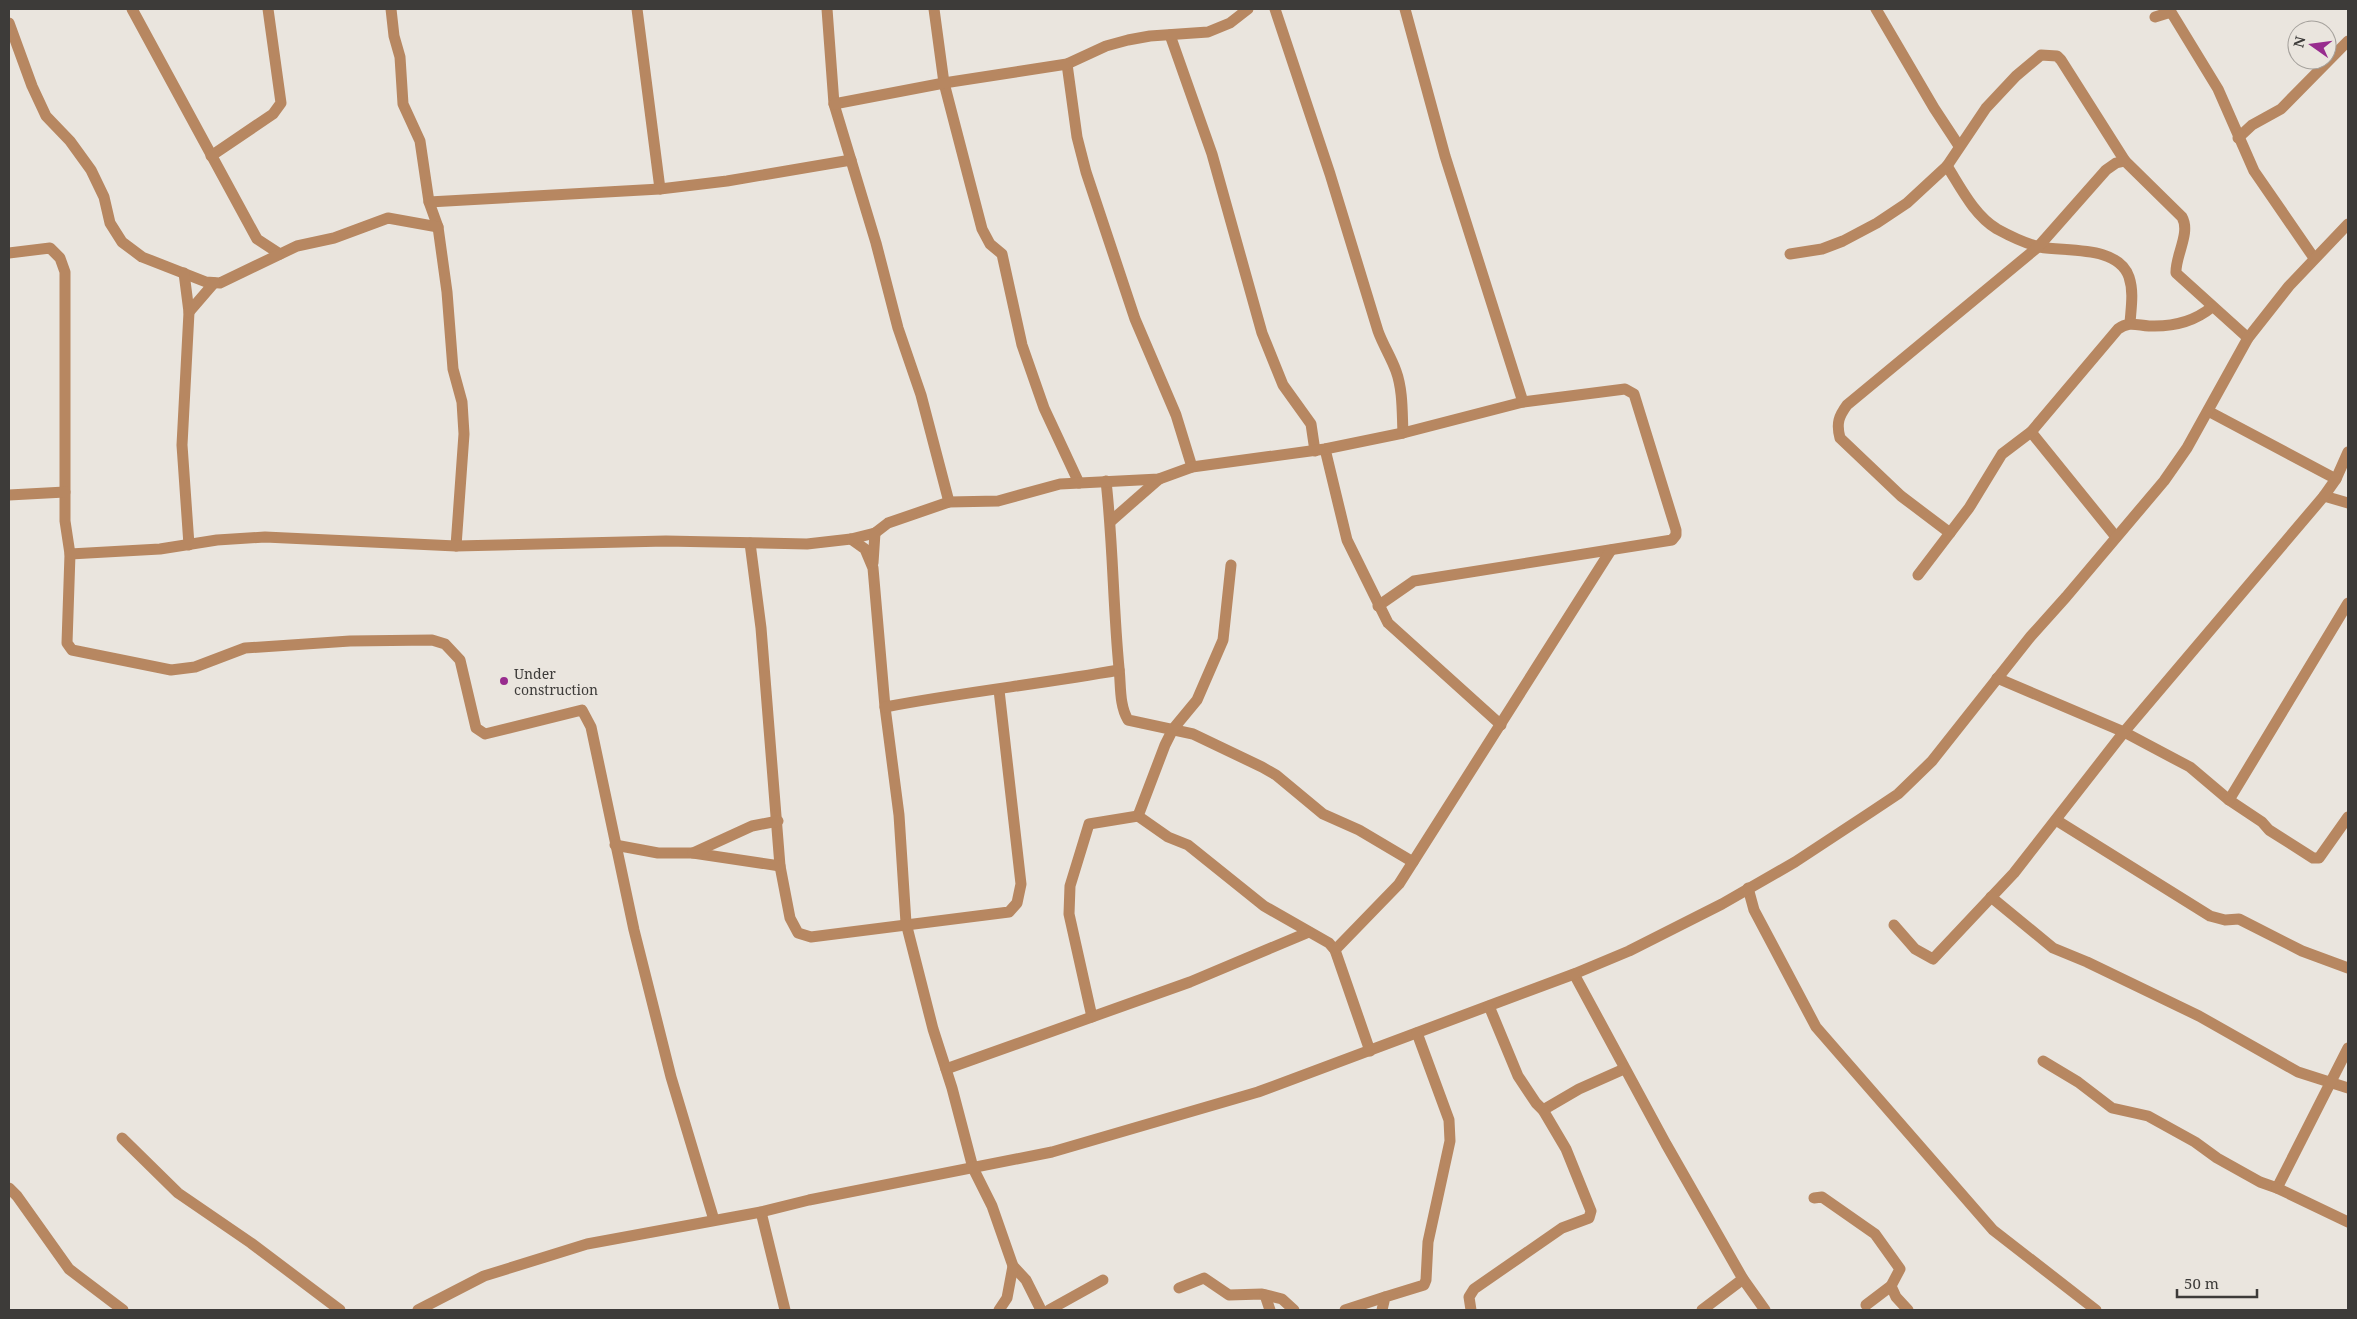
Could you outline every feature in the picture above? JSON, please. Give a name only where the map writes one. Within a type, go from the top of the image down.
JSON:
[{"type":"street","points":[[132,9],[257,239],[280,254]]},
{"type":"street","points":[[211,156],[273,114],[281,103],[268,9]]},
{"type":"street","points":[[391,9],[394,36],[400,58],[403,104],[420,141],[430,202],[438,227],[448,292],[453,369],[462,402],[464,434],[456,546]]},
{"type":"street","points":[[637,9],[660,188]]},
{"type":"street","points":[[828,9],[834,104],[876,243],[900,335],[921,395],[949,502]]},
{"type":"street","points":[[934,9],[944,83],[982,229],[990,244],[1002,254],[1022,345],[1044,408],[1079,483]]},
{"type":"street","points":[[834,104],[944,83],[1066,64],[1106,46],[1128,40],[1170,34],[1208,32],[1230,23],[1248,9]]},
{"type":"street","points":[[1275,9],[1330,174],[1378,331],[1396,371],[1400,392],[1403,433]]},
{"type":"street","points":[[1405,9],[1445,156],[1523,402]]},
{"type":"street","points":[[1876,9],[1934,108],[1959,146]]},
{"type":"street","points":[[2155,18],[2170,12],[2218,89],[2254,171],[2314,258]]},
{"type":"street","points":[[9,23],[32,86],[46,116],[70,141],[91,170],[104,198],[110,223],[122,242],[142,257],[214,283],[220,283],[297,246],[334,238],[388,218],[438,227]]},
{"type":"street","points":[[1170,34],[1212,154],[1262,333],[1283,385],[1311,424],[1348,540],[1378,606],[1396,632],[1501,725]]},
{"type":"street","points":[[2238,138],[2252,125],[2281,109],[2348,41]]},
{"type":"street","points":[[1790,254],[1829,246],[1877,224],[1907,203],[1947,166],[1986,108],[2016,76],[2041,54],[2050,54],[2061,60],[2124,161],[2182,217],[2185,227],[2175,265],[2176,273],[2248,338]]},
{"type":"street","points":[[1066,64],[1076,137],[1086,172],[1135,319],[1176,415],[1192,467]]},
{"type":"street","points":[[430,202],[584,195],[660,188],[727,181],[851,160]]},
{"type":"street","points":[[1950,533],[1901,496],[1840,438],[1837,425],[1847,405],[2038,246],[2106,170],[2116,163],[2124,161]]},
{"type":"street","points":[[1947,166],[1978,213],[1998,230],[2038,246],[2086,251],[2108,256],[2121,264],[2129,276],[2132,290],[2130,323]]},
{"type":"street","points":[[418,1310],[484,1276],[587,1244],[761,1212],[809,1200],[1052,1152],[1258,1092],[1574,974],[1629,951],[1795,862],[1898,794],[1932,760],[1997,678],[2164,481],[2187,448],[2248,338],[2314,258],[2348,224]]},
{"type":"street","points":[[9,253],[50,248],[60,258],[65,272],[65,521],[70,554],[68,643],[72,650],[171,670],[195,667],[244,648],[350,641],[432,640],[444,644],[460,660],[476,728],[480,732],[485,734],[582,710],[591,728],[634,930],[671,1077],[714,1220]]},
{"type":"street","points":[[184,273],[190,312],[182,422],[189,545]]},
{"type":"street","points":[[190,312],[214,283]]},
{"type":"street","points":[[1918,575],[1969,508],[2002,454],[2032,432],[2118,329],[2130,323],[2149,326],[2189,321],[2201,316],[2212,307]]},
{"type":"street","points":[[70,554],[160,550],[265,537],[456,546],[666,541],[807,544],[851,539],[875,533],[888,523],[949,502],[998,501],[1060,484],[1159,479],[1192,467],[1320,450],[1403,433],[1523,402],[1625,389],[1631,391],[1638,399],[1676,530],[1676,535],[1672,540],[1414,581],[1378,606]]},
{"type":"street","points":[[2208,410],[2336,479]]},
{"type":"street","points":[[2032,432],[2116,537]]},
{"type":"street","points":[[1894,925],[1915,949],[1933,959],[2014,873],[2124,732],[2324,496],[2336,479],[2348,452]]},
{"type":"street","points":[[1111,520],[1159,479]]},
{"type":"street","points":[[1106,481],[1111,520],[1114,623],[1122,704],[1128,720],[1199,736],[1269,771],[1323,814],[1359,830],[1413,862]]},
{"type":"street","points":[[9,495],[65,492]]},
{"type":"street","points":[[2324,496],[2348,503]]},
{"type":"street","points":[[875,533],[872,568],[885,707],[899,815],[906,923],[933,1029],[973,1168],[992,1206],[1012,1266],[1026,1280],[1040,1310]]},
{"type":"street","points":[[851,539],[865,549],[872,568]]},
{"type":"street","points":[[750,543],[761,628],[778,821],[780,866],[790,918],[798,933],[811,937],[906,923],[1009,912],[1020,896],[1021,884],[999,690]]},
{"type":"street","points":[[1335,950],[1392,892],[1413,862],[1611,550]]},
{"type":"street","points":[[1138,816],[1165,745],[1174,729],[1196,700],[1223,640],[1231,565]]},
{"type":"street","points":[[2229,800],[2348,603]]},
{"type":"street","points":[[885,707],[958,693],[999,690],[1119,670]]},
{"type":"street","points":[[1997,678],[2124,732],[2190,767],[2229,800],[2262,822],[2283,840],[2313,858],[2319,858],[2348,817]]},
{"type":"street","points":[[1092,1018],[1069,914],[1070,886],[1089,824],[1138,816],[1168,837],[1188,845],[1264,906],[1329,943],[1335,950],[1370,1051]]},
{"type":"street","points":[[2056,820],[2210,916],[2225,920],[2239,919],[2302,951],[2348,968]]},
{"type":"street","points":[[693,853],[746,828],[778,821]]},
{"type":"street","points":[[615,845],[658,853],[693,853],[780,866]]},
{"type":"street","points":[[1748,888],[1754,910],[1816,1027],[1993,1230],[2096,1310]]},
{"type":"street","points":[[1990,897],[2053,948],[2199,1016],[2298,1072],[2348,1088]]},
{"type":"street","points":[[946,1069],[1190,982],[1309,932]]},
{"type":"street","points":[[1574,974],[1624,1069],[1743,1279],[1766,1310]]},
{"type":"street","points":[[1471,1310],[1469,1297],[1474,1289],[1562,1228],[1589,1218],[1591,1210],[1566,1148],[1544,1110],[1536,1103],[1518,1076],[1489,1006]]},
{"type":"street","points":[[1345,1310],[1424,1285],[1426,1280],[1428,1242],[1450,1141],[1449,1120],[1417,1033]]},
{"type":"street","points":[[2277,1188],[2348,1048]]},
{"type":"street","points":[[2043,1061],[2078,1082],[2112,1108],[2148,1116],[2260,1182],[2277,1188],[2348,1222]]},
{"type":"street","points":[[1544,1110],[1579,1089],[1624,1069]]},
{"type":"street","points":[[122,1138],[178,1193],[250,1243],[340,1310]]},
{"type":"street","points":[[9,1188],[17,1196],[69,1268],[123,1310]]},
{"type":"street","points":[[1814,1198],[1822,1197],[1875,1234],[1900,1269],[1891,1286],[1866,1305]]},
{"type":"street","points":[[761,1212],[786,1310]]},
{"type":"street","points":[[999,1310],[1007,1298],[1012,1266]]},
{"type":"street","points":[[1179,1288],[1204,1278],[1228,1295],[1265,1295],[1282,1299],[1294,1310]]},
{"type":"street","points":[[1702,1310],[1743,1279]]},
{"type":"street","points":[[1049,1310],[1103,1280]]},
{"type":"street","points":[[1891,1286],[1896,1298],[1908,1310]]},
{"type":"street","points":[[1265,1295],[1270,1310]]},
{"type":"street","points":[[1382,1310],[1385,1297]]},
{"type":"place","name":"Under construction","points":[[504,681]]}]
